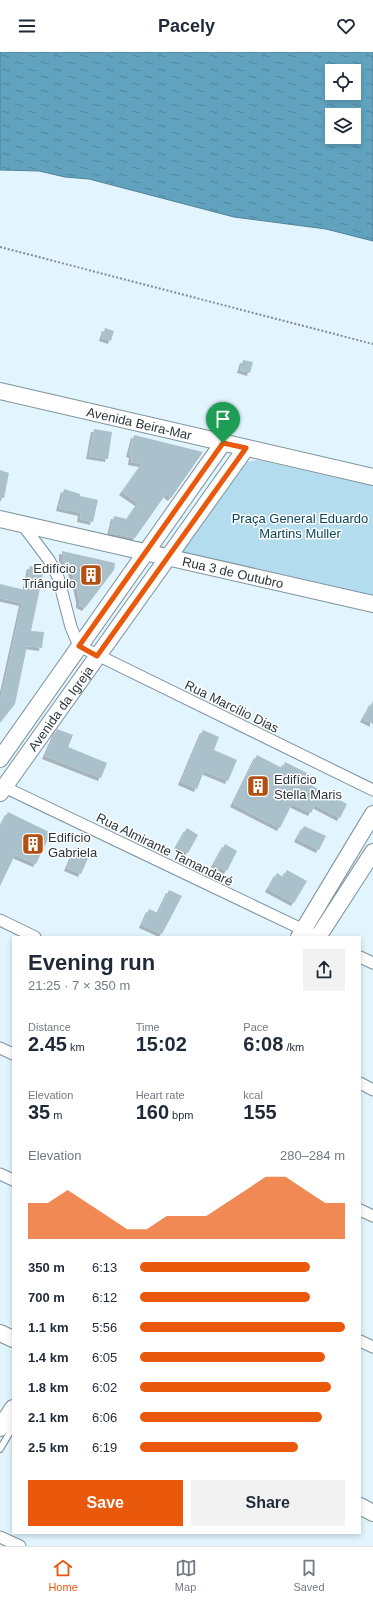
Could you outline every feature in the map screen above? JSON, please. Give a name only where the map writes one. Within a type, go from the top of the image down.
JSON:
[{"type":"main road","name":"Avenida Beira-Mar","points":[[0,391],[373,477]]},
{"type":"main road","name":"Avenida da Igreja","points":[[0,759],[223,443]]},
{"type":"main road","name":"Avenida da Igreja","points":[[1,788],[246,448]]},
{"type":"main road","name":"Rua 3 de Outubro","points":[[0,519],[373,604]]},
{"type":"main road","points":[[310,935],[373,814]]},
{"type":"main road","points":[[310,935],[373,852]]},
{"type":"main road","points":[[0,1333],[12,1339]]},
{"type":"main road","points":[[0,1428],[12,1410]]},
{"type":"main road","points":[[361,1507],[373,1513]]},
{"type":"street","points":[[22,524],[49,560],[58,577],[71,627],[79,646]]},
{"type":"street","name":"Rua Marcílio Dias","points":[[79,646],[373,790]]},
{"type":"street","name":"Rua Almirante Tamandaré","points":[[1,788],[310,935]]},
{"type":"street","points":[[0,920],[33,936]]},
{"type":"street","points":[[361,957],[373,963]]},
{"type":"street","points":[[0,1048],[12,1054]]},
{"type":"street","points":[[361,1084],[373,1090]]},
{"type":"street","points":[[0,1174],[12,1180]]},
{"type":"street","points":[[361,1210],[373,1216]]},
{"type":"street","points":[[361,1342],[373,1348]]},
{"type":"street","points":[[0,1536],[20,1546]]},
{"type":"lane","points":[[0,1449],[12,1429]]},
{"type":"path","points":[[0,247],[373,344]]},
{"type":"green space","name":"Praça General Eduardo Martins Muller","points":[[258,460],[373,486],[373,598],[179,553],[246,462]]},
{"type":"water","points":[[0,52],[373,52],[373,241],[326,229],[234,217],[89,179],[65,177],[39,171],[0,170]]},
{"type":"building","points":[[105,328],[114,331],[111,341],[102,338]]},
{"type":"building","points":[[243,360],[253,362],[250,373],[240,370]]},
{"type":"building","points":[[94,429],[112,432],[108,459],[89,456]]},
{"type":"building","points":[[134,435],[203,452],[171,498],[166,494],[135,538],[110,533],[114,516],[127,519],[138,503],[122,492],[142,464],[131,462],[132,455],[129,454]]},
{"type":"building","points":[[0,470],[9,473],[4,498],[0,498]]},
{"type":"building","points":[[64,489],[80,494],[80,496],[98,500],[93,522],[80,519],[81,513],[59,508]]},
{"type":"building","name":"Edifício Triângulo","points":[[62,551],[115,563],[114,570],[85,608],[79,605],[75,580],[69,568],[62,560]]},
{"type":"building","points":[[30,566],[44,569],[31,631],[44,632],[42,648],[27,646],[15,704],[0,723],[0,703],[22,603],[0,598],[0,584],[25,590]]},
{"type":"building","points":[[373,701],[373,724],[363,719]]},
{"type":"building","points":[[57,729],[73,735],[68,747],[107,763],[101,778],[45,756]]},
{"type":"building","points":[[203,730],[219,737],[214,750],[237,760],[228,781],[204,771],[197,789],[181,782]]},
{"type":"building","points":[[257,755],[282,768],[285,762],[307,773],[303,781],[347,804],[340,818],[315,805],[311,813],[292,804],[280,828],[233,804]]},
{"type":"building","points":[[8,812],[51,833],[36,864],[15,855],[0,886],[0,827]]},
{"type":"building","points":[[304,826],[326,836],[319,850],[297,839]]},
{"type":"building","points":[[187,828],[198,835],[188,853],[177,846]]},
{"type":"building","points":[[225,844],[237,851],[227,871],[214,864]]},
{"type":"building","points":[[76,847],[90,854],[81,874],[67,868]]},
{"type":"building","points":[[287,870],[307,881],[294,903],[268,889],[277,873],[283,877]]},
{"type":"building","points":[[169,890],[182,896],[162,934],[142,925],[149,909],[158,913]]},
{"type":"place","name":"Edifício Triângulo","points":[[91,575]]},
{"type":"place","name":"Edifício Stella Maris","points":[[258,786]]},
{"type":"place","name":"Edifício Gabriela","points":[[33,844]]},
{"type":"route","points":[[223,443],[246,448],[97,656],[79,646],[146,552],[223,443]]}]
